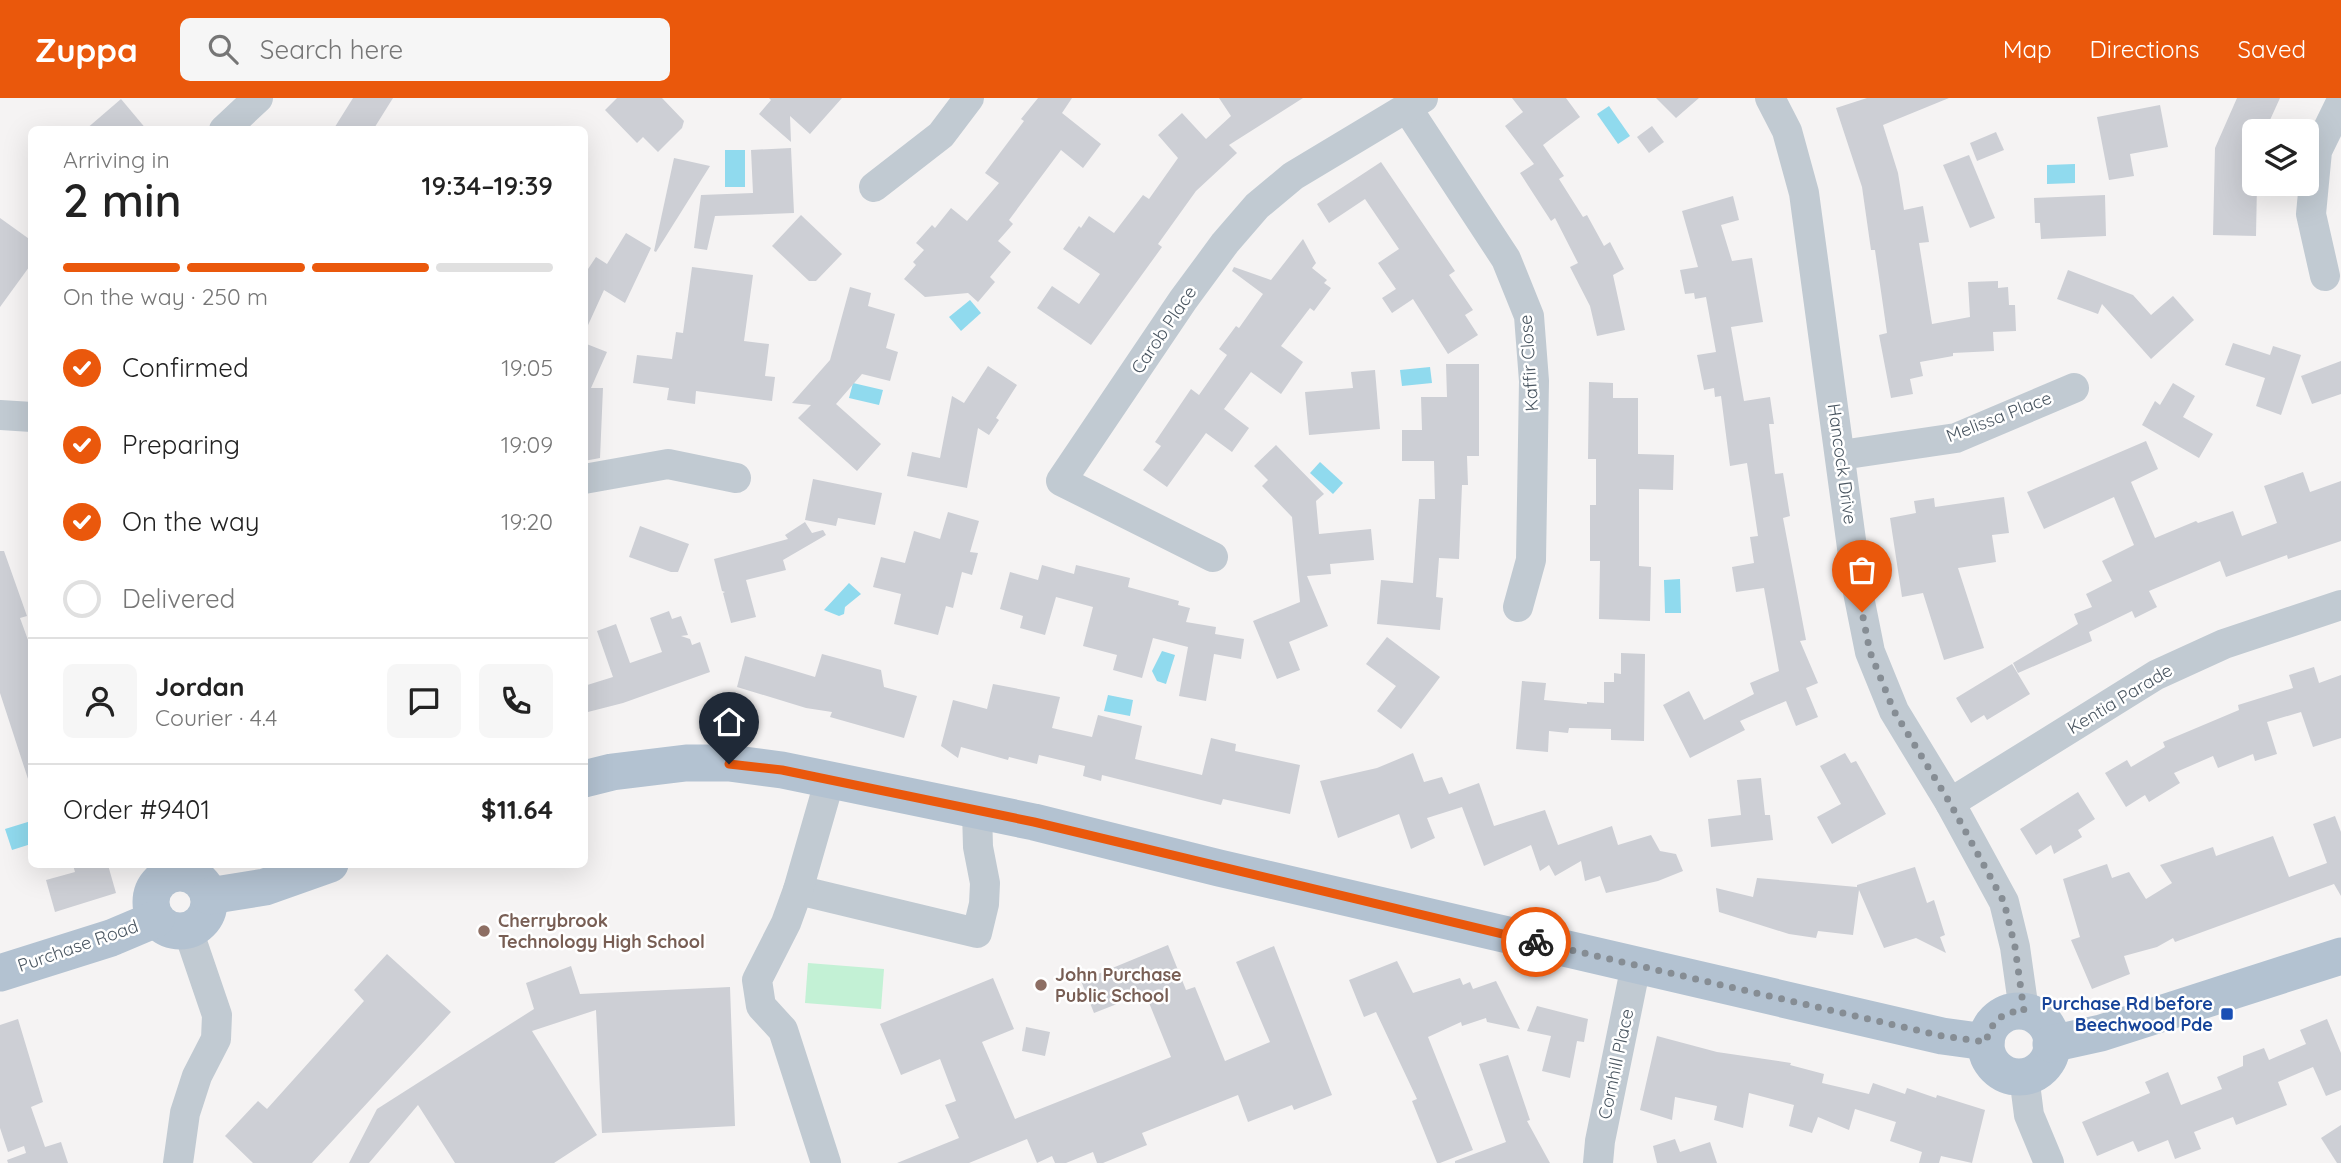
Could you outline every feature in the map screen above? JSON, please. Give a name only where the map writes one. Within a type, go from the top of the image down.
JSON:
[{"type":"main road","points":[[588,778],[612,772],[686,763],[729,764],[830,779],[1034,822],[1219,868],[1942,1036],[1986,1042]]},
{"type":"main road","points":[[209,897],[265,887],[319,868]]},
{"type":"main road","points":[[174,869],[202,882],[209,897],[209,909],[205,918],[172,925],[151,900],[158,882],[174,869]]},
{"type":"main road","name":"Purchase Road","points":[[0,973],[111,938],[172,925]]},
{"type":"main road","points":[[2051,1044],[2115,1029],[2341,956]]},
{"type":"main road","points":[[2024,1011],[2042,1020],[2048,1028],[2051,1044],[2048,1058],[2042,1067],[2024,1076],[2014,1076],[1997,1068],[1990,1060],[1986,1042],[1994,1021],[2003,1015],[2024,1011]]},
{"type":"street","points":[[228,126],[258,98]]},
{"type":"street","points":[[874,187],[941,135],[969,98]]},
{"type":"street","name":"Hancock Drive","points":[[1770,98],[1787,131],[1804,193],[1858,592],[1870,652],[1894,711],[1950,803],[2004,902],[2015,947],[2024,1011]]},
{"type":"street","points":[[2325,276],[2311,214],[2317,151],[2341,102]]},
{"type":"street","name":"Carob Place","points":[[1213,558],[1061,481],[1183,300],[1224,243],[1257,206],[1293,176],[1415,103]]},
{"type":"street","name":"Kaffir Close","points":[[1415,103],[1506,259],[1529,316],[1534,381],[1531,560],[1518,607]]},
{"type":"street","name":"Melissa Place","points":[[1841,455],[1956,438],[2074,388]]},
{"type":"street","points":[[0,415],[28,417]]},
{"type":"street","points":[[588,478],[668,464],[736,478]]},
{"type":"street","name":"Kentia Parade","points":[[1950,803],[2156,675],[2224,644],[2341,605]]},
{"type":"street","points":[[826,1163],[783,1030],[761,1006],[757,980],[786,923],[799,890],[830,779]]},
{"type":"street","points":[[799,890],[976,933],[984,904],[985,883],[978,848],[976,811]]},
{"type":"street","points":[[172,925],[217,1015],[216,1039],[197,1076],[185,1112],[178,1163]]},
{"type":"street","name":"Cornhill Place","points":[[1598,1163],[1600,1141],[1636,965]]},
{"type":"street","points":[[2024,1076],[2029,1115],[2049,1163]]},
{"type":"green space","points":[[808,963],[884,969],[881,1009],[805,1003]]},
{"type":"water","points":[[1609,106],[1630,136],[1618,144],[1597,114]]},
{"type":"water","points":[[725,150],[745,150],[745,187],[725,187]]},
{"type":"water","points":[[2075,164],[2075,183],[2047,184],[2047,165]]},
{"type":"water","points":[[970,300],[981,313],[961,331],[949,317]]},
{"type":"water","points":[[1430,367],[1432,383],[1402,386],[1400,370]]},
{"type":"water","points":[[853,383],[883,390],[879,405],[849,398]]},
{"type":"water","points":[[1320,462],[1343,483],[1333,494],[1310,473]]},
{"type":"water","points":[[1680,579],[1681,613],[1665,613],[1664,580]]},
{"type":"water","points":[[849,583],[861,594],[845,607],[844,614],[839,616],[824,610]]},
{"type":"water","points":[[1162,651],[1175,655],[1166,684],[1157,681],[1152,671]]},
{"type":"water","points":[[1108,695],[1133,700],[1130,716],[1104,711]]},
{"type":"water","points":[[28,822],[28,845],[12,850],[5,829]]},
{"type":"building","points":[[353,98],[393,98],[376,126],[336,126]]},
{"type":"building","points":[[617,98],[662,98],[684,121],[682,128],[658,152],[643,137],[637,143],[605,110]]},
{"type":"building","points":[[769,98],[842,98],[810,134],[790,116],[791,142],[759,114],[771,100]]},
{"type":"building","points":[[1038,98],[1072,98],[1062,113],[1101,144],[1083,168],[1061,150],[1009,220],[1013,224],[998,241],[1011,252],[990,277],[995,282],[978,302],[968,293],[925,297],[904,279],[916,265],[913,262],[924,250],[916,243],[932,225],[935,228],[951,208],[967,221],[999,183],[985,173]]},
{"type":"building","points":[[1219,98],[1303,98],[1229,145],[1237,153],[1196,191],[1158,244],[1162,247],[1091,345],[1037,308],[1052,286],[1079,304],[1100,274],[1063,249],[1089,216],[1114,233],[1143,195],[1149,199],[1178,158],[1158,135],[1182,113],[1206,139],[1231,116]]},
{"type":"building","points":[[1512,98],[1566,98],[1580,117],[1543,145],[1564,176],[1559,179],[1583,217],[1587,215],[1604,246],[1610,242],[1624,269],[1613,275],[1625,330],[1597,336],[1590,306],[1570,267],[1578,263],[1555,218],[1551,221],[1520,173],[1534,164],[1505,126],[1523,112]]},
{"type":"building","points":[[1656,98],[1699,98],[1676,118]]},
{"type":"building","points":[[1867,98],[1949,98],[1883,125],[1898,173],[1904,210],[1923,206],[1929,242],[1919,243],[1932,324],[1970,317],[1968,282],[1998,281],[1998,288],[2008,287],[2009,305],[2015,305],[2016,331],[1993,332],[1994,351],[1953,353],[1953,356],[1920,362],[1923,376],[1910,379],[1913,394],[1891,398],[1879,335],[1887,333],[1875,250],[1871,250],[1862,187],[1836,108]]},
{"type":"building","points":[[2237,98],[2280,98],[2270,119],[2242,119],[2242,196],[2257,196],[2256,236],[2213,235],[2215,148]]},
{"type":"building","points":[[121,99],[144,126],[90,126]]},
{"type":"building","points":[[2160,105],[2168,147],[2130,154],[2134,176],[2109,180],[2097,117]]},
{"type":"building","points":[[1652,126],[1664,142],[1649,153],[1637,137]]},
{"type":"building","points":[[1996,132],[2004,150],[1977,161],[1970,143]]},
{"type":"building","points":[[791,148],[794,213],[715,216],[707,250],[694,248],[701,195],[753,193],[751,150]]},
{"type":"building","points":[[1969,155],[1995,218],[1970,228],[1943,165]]},
{"type":"building","points":[[674,158],[710,166],[656,252],[654,251]]},
{"type":"building","points":[[1381,162],[1455,271],[1449,275],[1473,310],[1465,315],[1478,335],[1448,354],[1413,299],[1392,313],[1382,298],[1396,289],[1378,263],[1399,249],[1365,199],[1329,223],[1317,204]]},
{"type":"building","points":[[2105,195],[2106,236],[2041,239],[2040,223],[2035,223],[2034,198]]},
{"type":"building","points":[[1733,196],[1739,220],[1721,225],[1732,261],[1752,258],[1763,322],[1731,327],[1744,401],[1770,397],[1774,424],[1769,424],[1775,474],[1783,473],[1790,516],[1783,518],[1806,640],[1800,641],[1818,683],[1806,688],[1818,717],[1796,726],[1786,701],[1740,721],[1745,730],[1690,758],[1663,705],[1689,691],[1704,720],[1754,694],[1750,683],[1779,671],[1764,588],[1736,592],[1732,567],[1754,563],[1750,537],[1758,536],[1747,463],[1730,466],[1721,396],[1715,397],[1714,388],[1704,390],[1697,355],[1716,352],[1706,297],[1695,299],[1694,293],[1685,294],[1680,270],[1698,267],[1682,211]]},
{"type":"building","points":[[801,215],[842,254],[816,281],[809,281],[772,246]]},
{"type":"building","points":[[0,218],[28,238],[28,268],[0,307]]},
{"type":"building","points":[[626,233],[651,248],[625,303],[604,290],[588,325],[588,269],[596,257],[607,264]]},
{"type":"building","points":[[1303,239],[1316,263],[1312,268],[1327,280],[1324,283],[1331,288],[1314,311],[1310,308],[1281,346],[1303,362],[1281,394],[1251,372],[1224,409],[1249,428],[1232,452],[1206,433],[1167,487],[1143,470],[1161,446],[1155,442],[1191,389],[1199,395],[1227,355],[1219,349],[1236,326],[1239,328],[1263,294],[1232,271],[1234,267],[1271,280]]},
{"type":"building","points":[[692,267],[753,275],[744,341],[769,344],[765,376],[775,377],[772,401],[696,391],[695,404],[667,400],[669,388],[633,383],[637,355],[672,359],[676,332],[683,333]]},
{"type":"building","points":[[2068,270],[2133,295],[2151,315],[2173,296],[2194,320],[2151,359],[2102,304],[2098,314],[2057,299]]},
{"type":"building","points":[[850,287],[871,293],[868,306],[895,314],[886,348],[898,352],[890,381],[862,374],[836,404],[881,444],[857,471],[798,418],[811,405],[792,403],[830,360]]},
{"type":"building","points":[[2233,343],[2270,355],[2273,346],[2301,355],[2281,415],[2256,406],[2265,378],[2225,365]]},
{"type":"building","points":[[588,345],[607,352],[591,388],[603,388],[600,458],[588,460]]},
{"type":"building","points":[[2341,361],[2341,394],[2312,404],[2301,376]]},
{"type":"building","points":[[1446,364],[1479,364],[1479,456],[1467,456],[1468,485],[1462,485],[1459,559],[1439,558],[1436,597],[1443,598],[1440,630],[1377,624],[1381,580],[1413,583],[1419,499],[1435,499],[1434,461],[1402,461],[1402,430],[1422,430],[1421,397],[1447,397]]},
{"type":"building","points":[[988,366],[1017,385],[996,418],[999,420],[989,435],[978,428],[967,488],[907,476],[912,452],[940,458],[952,396],[964,403]]},
{"type":"building","points":[[1375,370],[1380,429],[1309,435],[1305,392],[1353,388],[1351,372]]},
{"type":"building","points":[[1589,382],[1613,383],[1613,398],[1638,398],[1638,454],[1674,455],[1673,490],[1639,489],[1639,566],[1651,567],[1650,621],[1599,619],[1600,561],[1590,561],[1590,505],[1596,505],[1596,459],[1588,459]]},
{"type":"building","points":[[2173,383],[2195,396],[2183,417],[2213,434],[2199,458],[2142,425],[2155,401],[2160,405]]},
{"type":"building","points":[[2146,441],[2158,469],[2131,482],[2155,538],[2196,521],[2198,523],[2233,511],[2242,536],[2277,523],[2264,486],[2303,472],[2310,492],[2341,481],[2341,541],[2288,559],[2287,555],[2226,577],[2220,561],[2149,591],[2157,607],[2135,618],[2132,611],[2089,632],[2092,641],[2018,673],[2013,663],[2078,624],[2074,614],[2092,607],[2086,594],[2112,581],[2102,561],[2134,545],[2114,497],[2044,529],[2027,492]]},
{"type":"building","points":[[1276,445],[1324,494],[1316,501],[1319,534],[1371,529],[1374,560],[1330,564],[1331,574],[1307,576],[1328,626],[1289,642],[1300,670],[1277,679],[1253,621],[1300,602],[1292,517],[1262,486],[1268,480],[1254,466]]},
{"type":"building","points":[[813,479],[882,493],[875,525],[838,518],[836,526],[805,520]]},
{"type":"building","points":[[2004,497],[2009,533],[1992,535],[1996,562],[1958,568],[1984,648],[1944,660],[1923,593],[1902,597],[1890,518],[1916,513],[1914,501],[1934,498],[1935,507]]},
{"type":"building","points":[[948,512],[979,521],[970,552],[978,553],[972,575],[962,572],[953,608],[946,606],[938,635],[894,624],[901,594],[873,587],[881,557],[905,563],[914,531],[940,539]]},
{"type":"building","points":[[805,522],[812,533],[823,530],[826,535],[783,560],[786,570],[746,580],[756,617],[731,623],[723,593],[725,592],[722,591],[714,559],[788,539],[785,535]]},
{"type":"building","points":[[640,526],[689,544],[678,572],[629,557]]},
{"type":"building","points":[[0,551],[4,551],[27,616],[20,618],[28,640],[28,779],[0,693]]},
{"type":"building","points":[[1042,565],[1074,574],[1076,565],[1130,578],[1128,587],[1179,601],[1178,605],[1190,608],[1186,622],[1216,627],[1215,634],[1244,639],[1241,659],[1214,654],[1206,701],[1179,696],[1188,647],[1153,638],[1142,678],[1113,670],[1117,655],[1083,646],[1093,607],[1056,597],[1045,635],[1020,628],[1023,616],[1000,609],[1010,572],[1038,580]]},
{"type":"building","points":[[669,611],[672,619],[681,616],[688,635],[681,636],[690,639],[692,645],[700,642],[710,672],[623,703],[588,712],[588,685],[613,677],[597,631],[616,624],[630,663],[662,652],[650,618]]},
{"type":"building","points":[[1387,637],[1440,677],[1401,729],[1377,711],[1396,686],[1366,664]]},
{"type":"building","points":[[1621,653],[1645,654],[1644,741],[1611,740],[1611,729],[1569,728],[1568,733],[1549,731],[1548,752],[1516,749],[1522,681],[1546,683],[1544,700],[1604,703],[1604,682],[1614,682],[1614,673],[1621,674]]},
{"type":"building","points":[[822,654],[881,670],[884,687],[917,696],[904,738],[830,717],[832,712],[806,708],[737,687],[745,656],[815,677]]},
{"type":"building","points":[[2012,664],[2030,694],[1987,720],[1984,715],[1971,723],[1956,698]]},
{"type":"building","points":[[2314,667],[2319,683],[2341,675],[2341,738],[2313,747],[2301,712],[2267,722],[2277,754],[2255,761],[2253,754],[2218,768],[2213,756],[2174,773],[2180,783],[2149,802],[2145,795],[2126,807],[2105,773],[2127,760],[2131,767],[2165,747],[2163,742],[2239,710],[2238,705],[2293,688],[2289,675]]},
{"type":"building","points":[[993,684],[1060,697],[1052,728],[1092,737],[1098,715],[1142,726],[1135,759],[1202,775],[1211,738],[1236,744],[1235,751],[1300,765],[1290,814],[1223,799],[1221,805],[1102,775],[1101,781],[1083,776],[1085,766],[1039,755],[1037,764],[1009,757],[1008,760],[961,747],[958,758],[941,746],[953,700],[987,709]]},
{"type":"building","points":[[1413,753],[1424,782],[1442,777],[1449,794],[1479,783],[1494,826],[1545,810],[1558,845],[1612,826],[1618,845],[1651,835],[1660,851],[1676,854],[1683,871],[1658,881],[1606,893],[1600,876],[1585,881],[1581,861],[1555,876],[1549,865],[1540,871],[1531,845],[1484,866],[1462,807],[1427,818],[1435,838],[1411,849],[1399,814],[1338,838],[1320,781],[1377,768]]},
{"type":"building","points":[[1845,753],[1851,763],[1856,761],[1886,814],[1832,844],[1817,817],[1841,804],[1820,766]]},
{"type":"building","points":[[1761,778],[1765,815],[1770,815],[1773,840],[1711,847],[1708,819],[1741,815],[1737,780]]},
{"type":"building","points":[[2078,792],[2095,819],[2078,830],[2082,837],[2054,854],[2051,845],[2036,855],[2020,829]]},
{"type":"building","points":[[2335,816],[2341,832],[2341,896],[2334,884],[2175,942],[2173,938],[2157,947],[2124,956],[2130,974],[2092,989],[2071,940],[2080,937],[2063,879],[2107,864],[2112,878],[2129,872],[2146,899],[2172,883],[2160,865],[2213,847],[2216,856],[2273,836],[2289,877],[2327,863],[2313,824]]},
{"type":"building","points":[[1915,867],[1927,903],[1934,900],[1945,935],[1940,937],[1946,953],[1916,938],[1884,948],[1859,890],[1853,935],[1818,931],[1816,938],[1789,934],[1719,912],[1716,888],[1753,897],[1757,878],[1857,887]]},
{"type":"building","points":[[74,868],[109,868],[116,893],[55,912],[46,880],[75,872]]},
{"type":"building","points":[[1168,945],[1186,990],[1195,987],[1225,1061],[1270,1042],[1236,962],[1274,946],[1332,1095],[1294,1110],[1292,1105],[1248,1122],[1238,1095],[1142,1133],[1147,1145],[1103,1163],[1097,1163],[1093,1152],[1066,1163],[1055,1163],[1052,1156],[1037,1163],[1027,1139],[969,1163],[897,1163],[959,1138],[945,1105],[956,1101],[940,1059],[901,1075],[880,1024],[993,978],[1014,1029],[982,1042],[1015,1119],[1171,1057],[1145,993],[1094,1013],[1081,981]]},
{"type":"building","points":[[387,954],[451,1012],[312,1163],[253,1163],[225,1136],[258,1101],[267,1109],[364,1001],[354,990]]},
{"type":"building","points":[[1397,961],[1413,993],[1460,978],[1463,985],[1470,982],[1473,989],[1496,981],[1520,1029],[1487,1022],[1486,1018],[1462,1026],[1461,1022],[1428,1037],[1473,1150],[1440,1163],[1437,1163],[1412,1101],[1417,1099],[1376,1012],[1364,1017],[1349,980]]},
{"type":"building","points":[[571,966],[580,994],[730,987],[735,1126],[602,1133],[596,1010],[532,1031],[597,1135],[554,1163],[455,1163],[418,1105],[369,1163],[349,1163],[377,1109],[534,1009],[526,983]]},
{"type":"building","points":[[1537,1006],[1588,1019],[1584,1042],[1577,1041],[1570,1078],[1542,1071],[1551,1036],[1527,1031]]},
{"type":"building","points":[[18,1019],[43,1102],[31,1107],[45,1147],[61,1142],[68,1163],[8,1163],[7,1160],[26,1153],[24,1146],[8,1152],[0,1128],[0,1025]]},
{"type":"building","points":[[2327,1019],[2341,1053],[2341,1090],[2326,1096],[2313,1067],[2278,1082],[2287,1105],[2236,1125],[2233,1117],[2194,1132],[2201,1149],[2175,1159],[2168,1140],[2138,1152],[2133,1141],[2097,1156],[2082,1122],[2150,1093],[2145,1082],[2168,1072],[2181,1105],[2222,1089],[2217,1077],[2243,1066],[2243,1056],[2264,1048],[2269,1060],[2306,1044],[2300,1030]]},
{"type":"building","points":[[1026,1027],[1050,1032],[1045,1056],[1022,1051]]},
{"type":"building","points":[[1657,1036],[1717,1052],[1791,1063],[1790,1065],[1824,1074],[1822,1083],[1869,1094],[1873,1083],[1905,1094],[1907,1088],[1936,1098],[1937,1095],[1985,1110],[1972,1163],[1941,1156],[1939,1163],[1919,1163],[1922,1152],[1890,1141],[1896,1122],[1855,1109],[1849,1130],[1818,1117],[1812,1133],[1789,1126],[1794,1105],[1749,1093],[1743,1128],[1714,1120],[1717,1106],[1675,1097],[1672,1120],[1640,1110]]},
{"type":"building","points":[[1508,1055],[1530,1120],[1527,1121],[1550,1163],[1455,1163],[1506,1142],[1479,1064]]},
{"type":"building","points":[[2341,1125],[2341,1163],[2337,1163],[2321,1138]]},
{"type":"building","points":[[1675,1139],[1680,1152],[1710,1142],[1717,1163],[1657,1163],[1653,1146]]},
{"type":"way so far","points":[[1536,942],[1942,1036],[1986,1042],[1994,1021],[2014,1011],[2024,1011],[2015,947],[2004,902],[1950,803],[1894,711],[1870,652],[1862,612]]},
{"type":"place","name":"Cherrybrook Technology High School","points":[[484,931]]},
{"type":"place","name":"John Purchase Public School","points":[[1041,985]]},
{"type":"place","name":"Purchase Rd before Beechwood Pde","points":[[2227,1014]]},
{"type":"route","points":[[729,764],[830,779],[957,808],[1034,822],[1536,942]]}]
